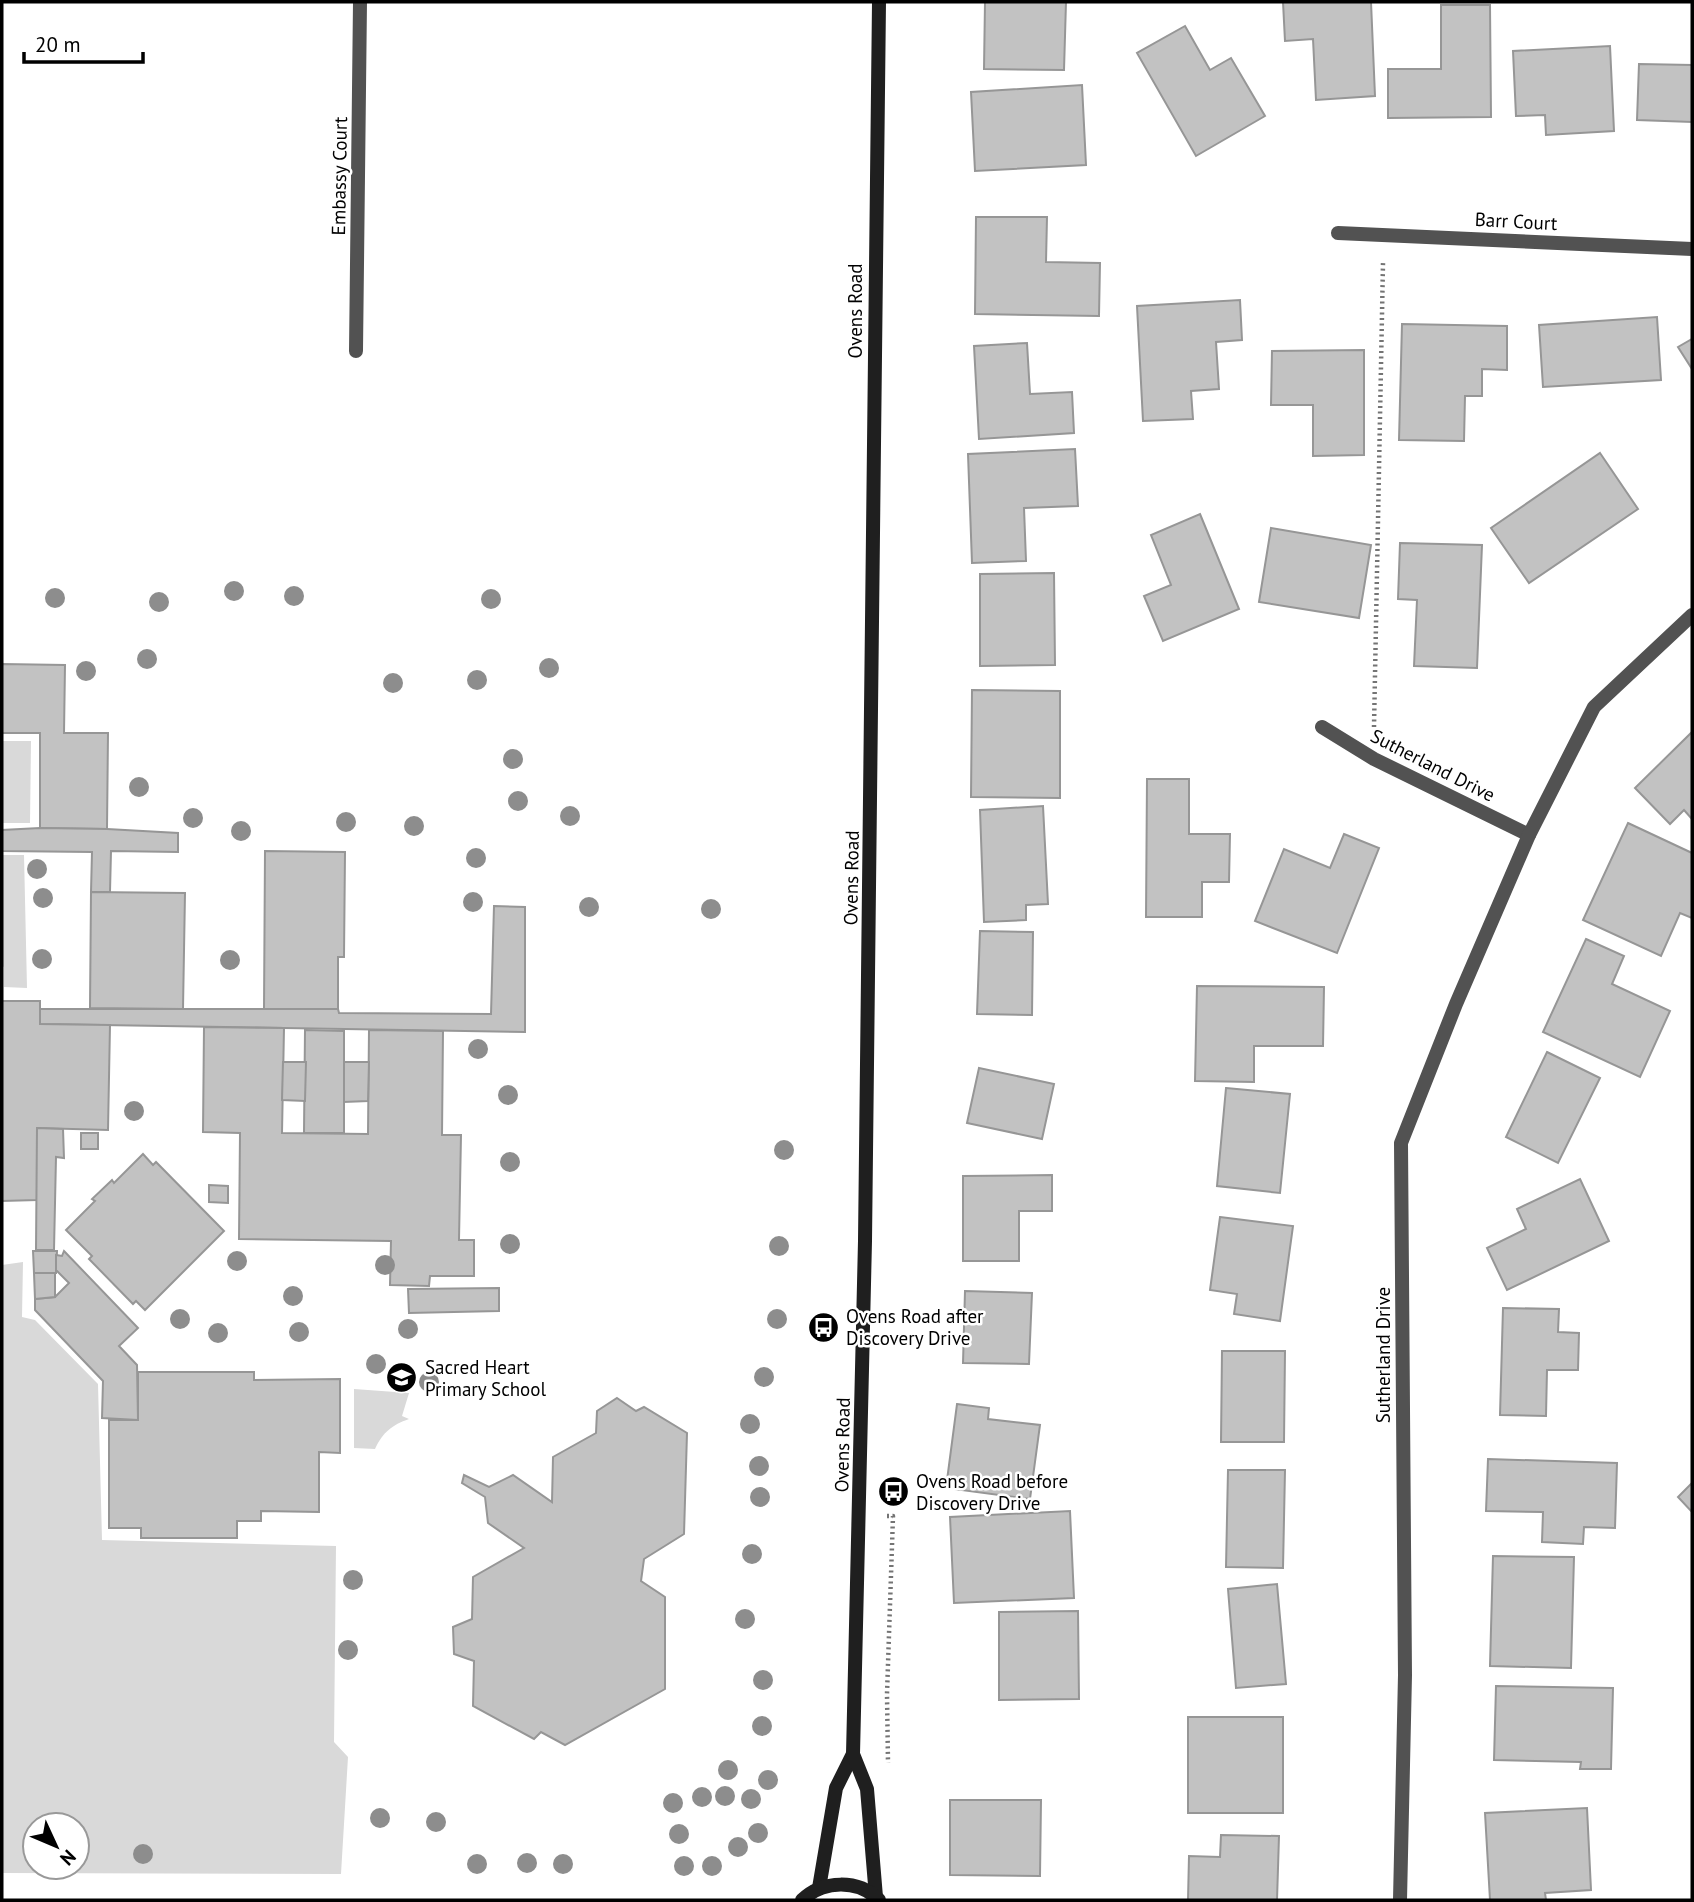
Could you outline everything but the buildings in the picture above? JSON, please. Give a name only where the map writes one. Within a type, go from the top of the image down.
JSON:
[{"type":"street","name":"Embassy Court","points":[[356,351],[360,2]]},
{"type":"street","name":"Ovens Road","points":[[877,1898],[867,1789],[853,1754],[860,1519],[872,716],[879,2]]},
{"type":"street","name":"Barr Court","points":[[1338,233],[1692,248]]},
{"type":"street","name":"Sutherland Drive","points":[[1400,1900],[1405,1675],[1401,1143],[1456,1004],[1529,835],[1594,706],[1692,615]]},
{"type":"street","name":"Sutherland Drive","points":[[1322,727],[1374,759],[1529,835]]},
{"type":"street","name":"Ovens Road","points":[[853,1754],[836,1788],[819,1888],[849,1885],[863,1889],[877,1898]]},
{"type":"street","points":[[802,1900],[819,1888]]},
{"type":"path","points":[[1374,759],[1384,235]]},
{"type":"path","points":[[860,1519],[893,1516],[887,1694],[888,1774]]},
{"type":"shaded area","points":[[2,741],[31,741],[30,823],[2,823]]},
{"type":"shaded area","points":[[2,855],[24,855],[27,988],[4,987]]},
{"type":"shaded area","points":[[23,1262],[22,1317],[35,1320],[98,1384],[102,1540],[336,1546],[334,1742],[348,1757],[341,1874],[91,1873],[91,1811],[21,1811],[21,1873],[2,1873],[2,1265]]},
{"type":"shaded area","points":[[354,1389],[409,1393],[402,1416],[409,1419],[389,1430],[375,1449],[354,1448]]},
{"type":"place","name":"Ovens Road after Discovery Drive","points":[[823,1327]]},
{"type":"place","name":"Sacred Heart Primary School","points":[[402,1378]]},
{"type":"place","name":"Ovens Road before Discovery Drive","points":[[893,1492]]}]
